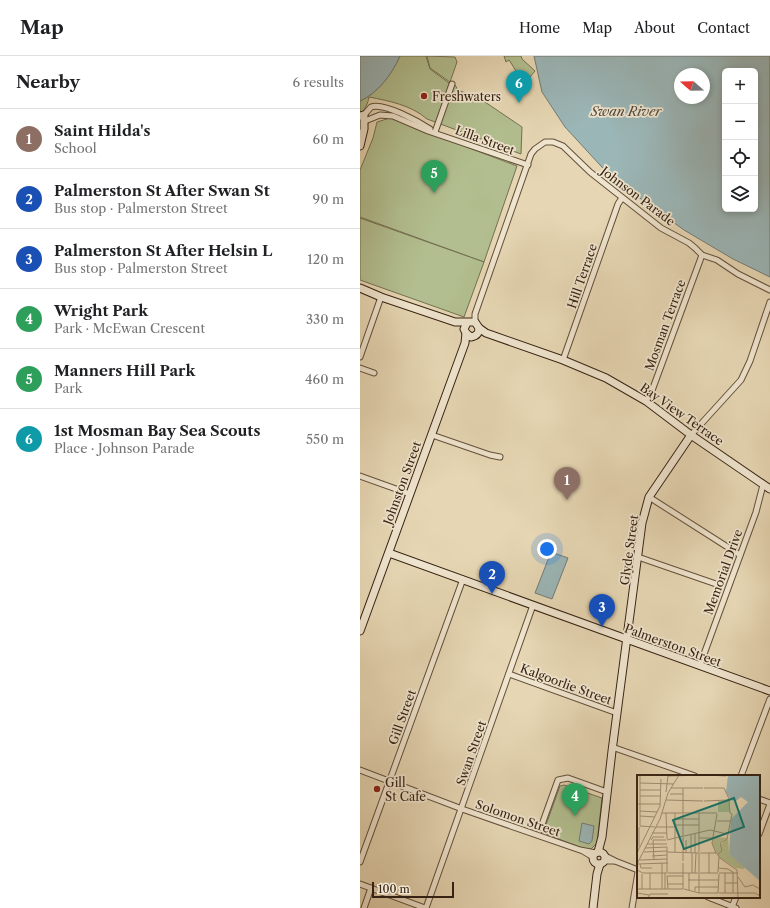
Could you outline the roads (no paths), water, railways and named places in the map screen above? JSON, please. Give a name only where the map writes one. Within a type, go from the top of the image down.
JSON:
[{"type":"street","points":[[435,132],[452,84]]},
{"type":"street","name":"Lilla Street","points":[[362,119],[372,107],[380,106],[423,124],[435,132]]},
{"type":"street","name":"Lilla Street","points":[[362,119],[380,115],[393,116],[424,129],[528,165]]},
{"type":"street","points":[[360,146],[362,119]]},
{"type":"street","name":"Johnson Parade","points":[[528,165],[531,154],[535,149],[546,142],[553,142],[563,146],[590,172],[661,228],[696,248],[702,255],[717,260],[747,279],[770,290]]},
{"type":"street","name":"Johnston Street","points":[[360,632],[471,329],[528,165]]},
{"type":"street","name":"Hill Terrace","points":[[563,360],[618,204],[622,198]]},
{"type":"street","name":"Mosman Terrace","points":[[646,401],[650,396],[702,255]]},
{"type":"street","points":[[360,288],[471,329]]},
{"type":"street","points":[[360,357],[381,297]]},
{"type":"street","name":"Glyde Street","points":[[593,908],[612,747],[642,523],[649,497],[691,435],[741,380],[750,361],[770,302]]},
{"type":"street","name":"Bay View Terrace","points":[[471,329],[563,360],[606,378],[646,401],[691,435],[770,489]]},
{"type":"street","points":[[360,368],[374,373]]},
{"type":"street","points":[[432,434],[490,456],[500,456]]},
{"type":"street","points":[[360,476],[410,494]]},
{"type":"street","name":"Memorial Drive","points":[[700,665],[756,512],[763,485]]},
{"type":"street","points":[[649,497],[740,555]]},
{"type":"street","name":"Palmerston Street","points":[[389,553],[770,691]]},
{"type":"street","points":[[638,557],[716,584]]},
{"type":"street","name":"Gill Street","points":[[360,862],[463,579]]},
{"type":"street","name":"Swan Street","points":[[425,908],[462,808],[533,605]]},
{"type":"street","name":"Kalgoorlie Street","points":[[509,674],[617,713]]},
{"type":"street","points":[[741,775],[770,699]]},
{"type":"street","points":[[612,747],[691,775]]},
{"type":"street","name":"Solomon Street","points":[[360,770],[599,858],[615,861],[637,871]]},
{"type":"street","points":[[540,830],[558,780],[568,778],[607,792]]},
{"type":"street","points":[[760,799],[770,803],[760,831]]},
{"type":"street","points":[[632,908],[637,877]]},
{"type":"street","points":[[360,884],[425,908]]},
{"type":"street","points":[[364,908],[371,888]]},
{"type":"street","points":[[711,898],[734,907]]},
{"type":"water","points":[[360,56],[400,56],[393,70],[384,82],[367,98],[360,101]]},
{"type":"water","name":"Swan River","points":[[534,56],[770,56],[770,277],[733,259],[684,230],[612,178],[565,127],[542,92]]},
{"type":"water","points":[[551,552],[568,558],[552,599],[535,593]]},
{"type":"water","points":[[582,823],[594,826],[592,841],[589,844],[579,841]]},
{"type":"place","name":"Freshwaters","points":[[424,96]]},
{"type":"place","name":"1st Mosman Bay Sea Scouts","points":[[519,103]]},
{"type":"place","name":"Manners Hill Park","points":[[434,193]]},
{"type":"place","name":"Saint Hilda's","points":[[567,500]]},
{"type":"place","name":"Palmerston St After Swan St","points":[[492,594]]},
{"type":"place","name":"Palmerston St After Helsin L","points":[[602,627]]},
{"type":"place","name":"Gill St Cafe","points":[[377,789]]},
{"type":"place","name":"Wright Park","points":[[575,816]]}]
